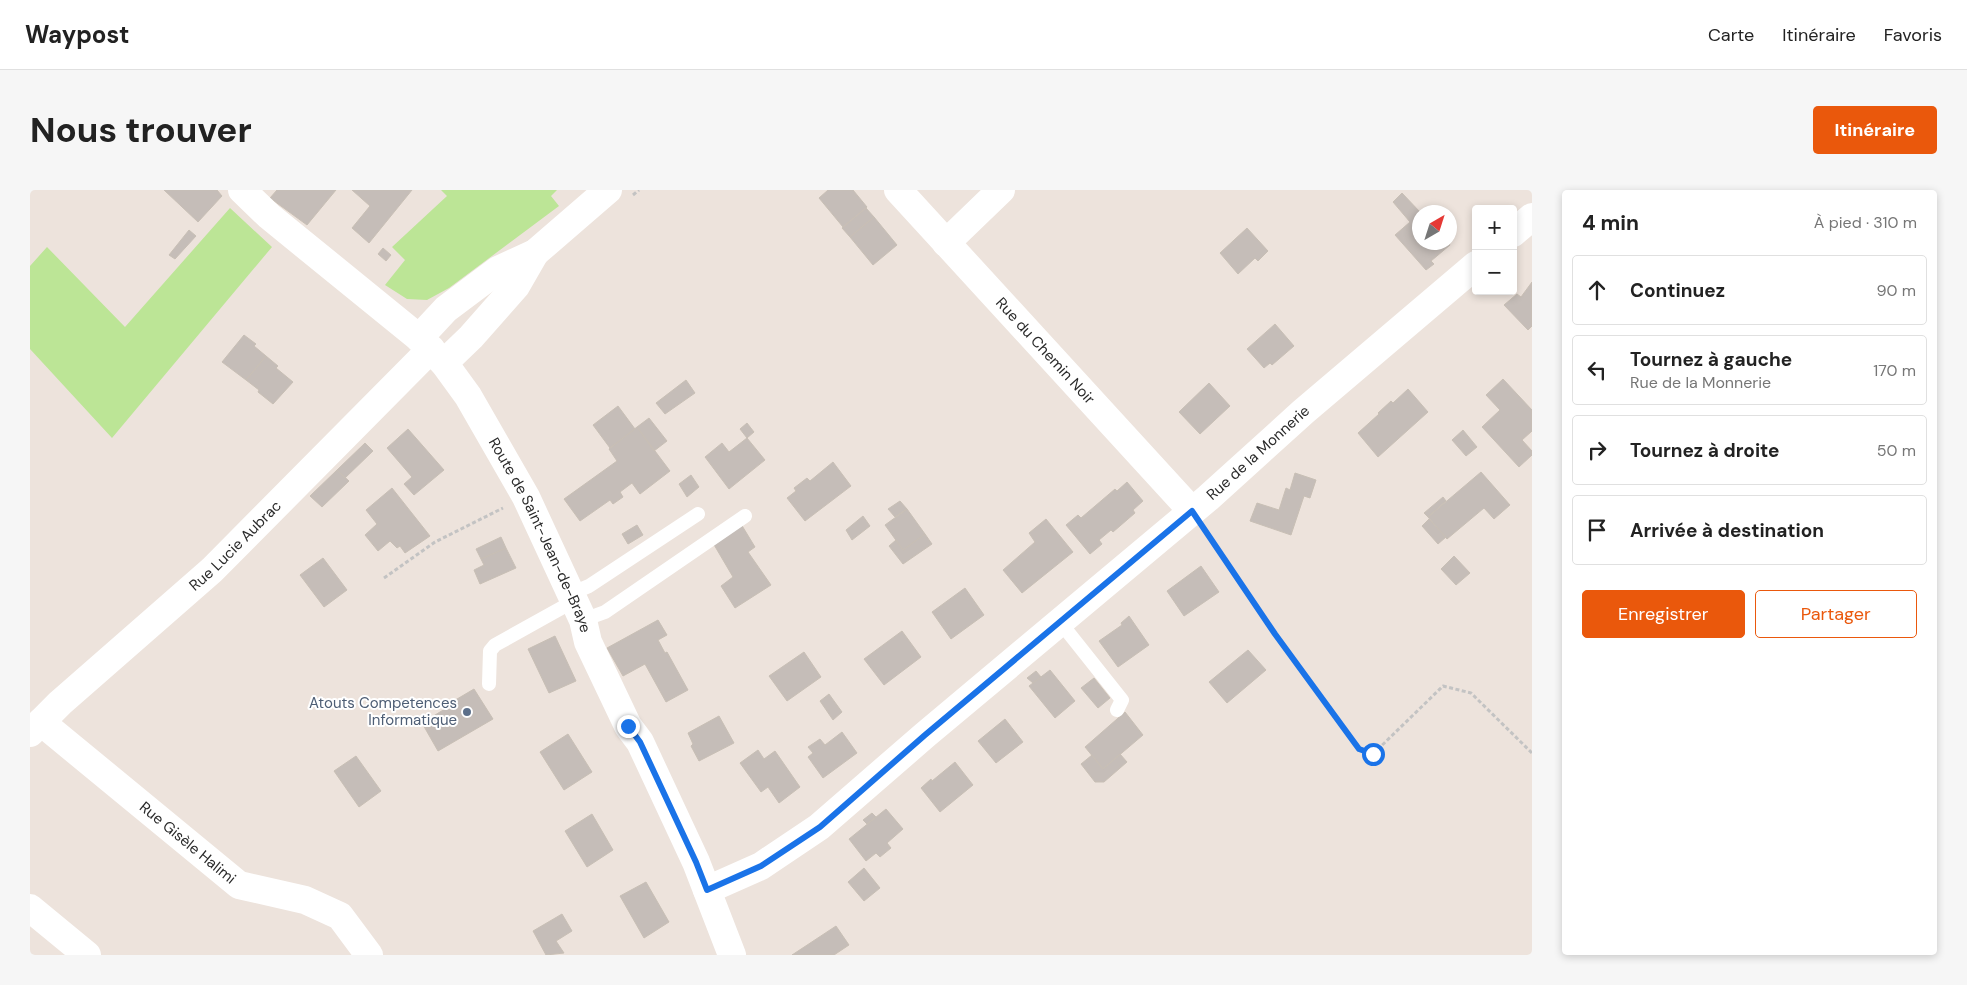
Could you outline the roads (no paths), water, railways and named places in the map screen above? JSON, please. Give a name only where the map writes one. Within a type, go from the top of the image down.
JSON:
[{"type":"street","name":"Route de Saint-Jean-de-Braye","points":[[242,190],[303,245],[431,350],[468,396],[526,497],[576,605],[592,651],[628,726],[640,742],[696,862],[732,955]]},
{"type":"street","name":"Rue du Chemin Noir","points":[[898,190],[1192,511]]},
{"type":"street","points":[[946,243],[1001,190]]},
{"type":"street","points":[[431,350],[446,309],[498,270],[535,253],[620,193]]},
{"type":"street","points":[[1517,230],[1532,217]]},
{"type":"street","points":[[431,350],[471,337],[516,286],[535,253]]},
{"type":"street","name":"Rue de la Monnerie","points":[[707,890],[761,866],[820,827],[925,735],[1192,511],[1303,412],[1472,268]]},
{"type":"street","name":"Rue Lucie Aubrac","points":[[36,727],[60,703],[212,570],[431,350]]},
{"type":"street","name":"Rue Gisèle Halimi","points":[[36,727],[239,885],[305,900],[340,916],[369,955]]},
{"type":"street","points":[[30,908],[87,955]]},
{"type":"lane","points":[[489,684],[490,651],[495,645],[576,605],[589,586],[698,514]]},
{"type":"lane","points":[[576,605],[605,612],[745,516]]},
{"type":"lane","points":[[1060,622],[1122,700],[1117,710]]},
{"type":"place","name":"Atouts Competences Informatique","points":[[467,712]]}]
